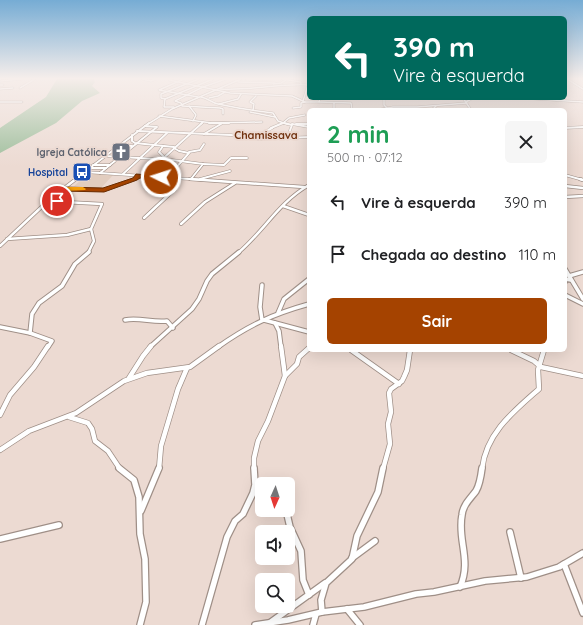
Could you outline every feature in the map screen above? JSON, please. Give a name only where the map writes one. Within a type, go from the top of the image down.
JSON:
[{"type":"street","points":[[0,246],[50,198],[137,131],[158,116],[175,108]]},
{"type":"street","points":[[191,108],[196,115],[193,121]]},
{"type":"street","points":[[222,108],[223,114]]},
{"type":"street","points":[[241,108],[276,117]]},
{"type":"street","points":[[245,110],[272,113],[278,121],[283,123],[307,127]]},
{"type":"street","points":[[252,139],[283,123],[289,118],[305,115]]},
{"type":"street","points":[[158,116],[203,122],[262,122]]},
{"type":"street","points":[[144,176],[203,122]]},
{"type":"street","points":[[203,134],[222,123]]},
{"type":"street","points":[[292,125],[307,124]]},
{"type":"street","points":[[292,125],[289,134],[295,137]]},
{"type":"street","points":[[100,173],[157,127],[145,126]]},
{"type":"street","points":[[567,128],[583,127]]},
{"type":"street","points":[[137,131],[230,135],[252,139],[307,137]]},
{"type":"street","points":[[123,174],[166,133]]},
{"type":"street","points":[[132,135],[132,141],[137,143],[174,148],[179,151],[189,152],[200,150],[204,144]]},
{"type":"street","points":[[112,150],[123,146],[132,146]]},
{"type":"street","points":[[163,146],[159,152],[164,157]]},
{"type":"street","points":[[167,178],[189,152]]},
{"type":"street","points":[[104,156],[224,165],[231,158],[247,158]]},
{"type":"street","points":[[191,180],[203,164]]},
{"type":"street","points":[[92,165],[110,165]]},
{"type":"street","points":[[88,168],[106,168]]},
{"type":"street","points":[[197,180],[230,171]]},
{"type":"street","points":[[84,172],[159,178],[307,186]]},
{"type":"street","points":[[62,189],[104,190],[135,179],[138,176]]},
{"type":"street","points":[[567,176],[583,180]]},
{"type":"street","points":[[153,189],[159,178]]},
{"type":"street","points":[[144,218],[175,189],[173,184],[159,178]]},
{"type":"street","points":[[181,224],[205,202],[236,182]]},
{"type":"street","points":[[567,186],[583,188]]},
{"type":"street","points":[[128,379],[136,370],[142,356],[173,328],[197,302],[209,278],[245,248],[267,221],[307,187]]},
{"type":"street","points":[[567,197],[583,196]]},
{"type":"street","points":[[30,333],[32,314],[39,303],[64,284],[75,264],[89,252],[94,241],[91,229],[102,204],[64,202],[50,198]]},
{"type":"street","points":[[283,206],[307,214]]},
{"type":"street","points":[[7,240],[67,235],[91,229]]},
{"type":"street","points":[[583,272],[567,275],[583,299]]},
{"type":"street","points":[[567,279],[571,280]]},
{"type":"street","points":[[278,313],[284,299],[307,281]]},
{"type":"street","points":[[262,285],[262,294],[259,305],[262,320]]},
{"type":"street","points":[[567,296],[583,304]]},
{"type":"street","points":[[1,451],[29,431],[69,417],[128,379],[147,373],[187,368],[262,320],[278,313],[307,305]]},
{"type":"street","points":[[125,320],[134,318],[168,322],[173,328]]},
{"type":"street","points":[[262,320],[307,331]]},
{"type":"street","points":[[275,323],[278,331],[285,376]]},
{"type":"street","points":[[0,327],[30,333],[51,340],[52,343],[10,395],[0,415]]},
{"type":"street","points":[[202,625],[227,537],[235,521],[243,514],[253,493],[255,486],[254,458],[256,447],[268,421],[285,376],[297,364],[300,356],[307,350]]},
{"type":"street","points":[[353,352],[360,358],[382,370],[390,379],[399,384]]},
{"type":"street","points":[[352,558],[356,536],[378,492],[390,444],[388,424],[391,412],[389,392],[399,384],[407,370],[410,352]]},
{"type":"street","points":[[515,352],[541,367],[583,376]]},
{"type":"street","points":[[460,587],[466,572],[461,525],[462,508],[478,486],[484,452],[497,428],[524,401],[539,389],[539,365],[543,352]]},
{"type":"street","points":[[140,512],[159,468],[161,446],[178,389],[187,368]]},
{"type":"street","points":[[69,417],[88,423],[94,431],[95,441],[108,451],[118,467],[134,480],[139,497],[140,534],[145,559],[146,602],[140,625]]},
{"type":"street","points":[[288,517],[290,528],[301,551],[303,580],[309,595]]},
{"type":"street","points":[[0,539],[28,533],[46,526],[60,524]]},
{"type":"street","points":[[510,532],[521,578]]},
{"type":"street","points":[[271,622],[326,583],[352,558],[375,541]]},
{"type":"street","points":[[255,625],[319,613],[364,607],[416,594],[460,587],[498,578],[521,578],[564,564],[583,553]]},
{"type":"street","points":[[564,564],[583,613]]},
{"type":"street","points":[[313,625],[319,613],[326,583]]},
{"type":"street","points":[[347,609],[360,625]]},
{"type":"shaded area","points":[[90,172],[114,174],[100,189],[72,188]]},
{"type":"green space","points":[[29,108],[74,108],[56,123],[0,153],[0,128]]},
{"type":"slow traffic","points":[[59,192],[62,189],[83,189]]},
{"type":"place","name":"Igreja Católica","points":[[121,152]]},
{"type":"place","name":"Hospital","points":[[82,172]]},
{"type":"district","name":"Chamissava","points":[[266,135]]},
{"type":"route","points":[[57,201],[50,198],[62,189],[104,190],[135,179],[138,176],[161,177]]}]
